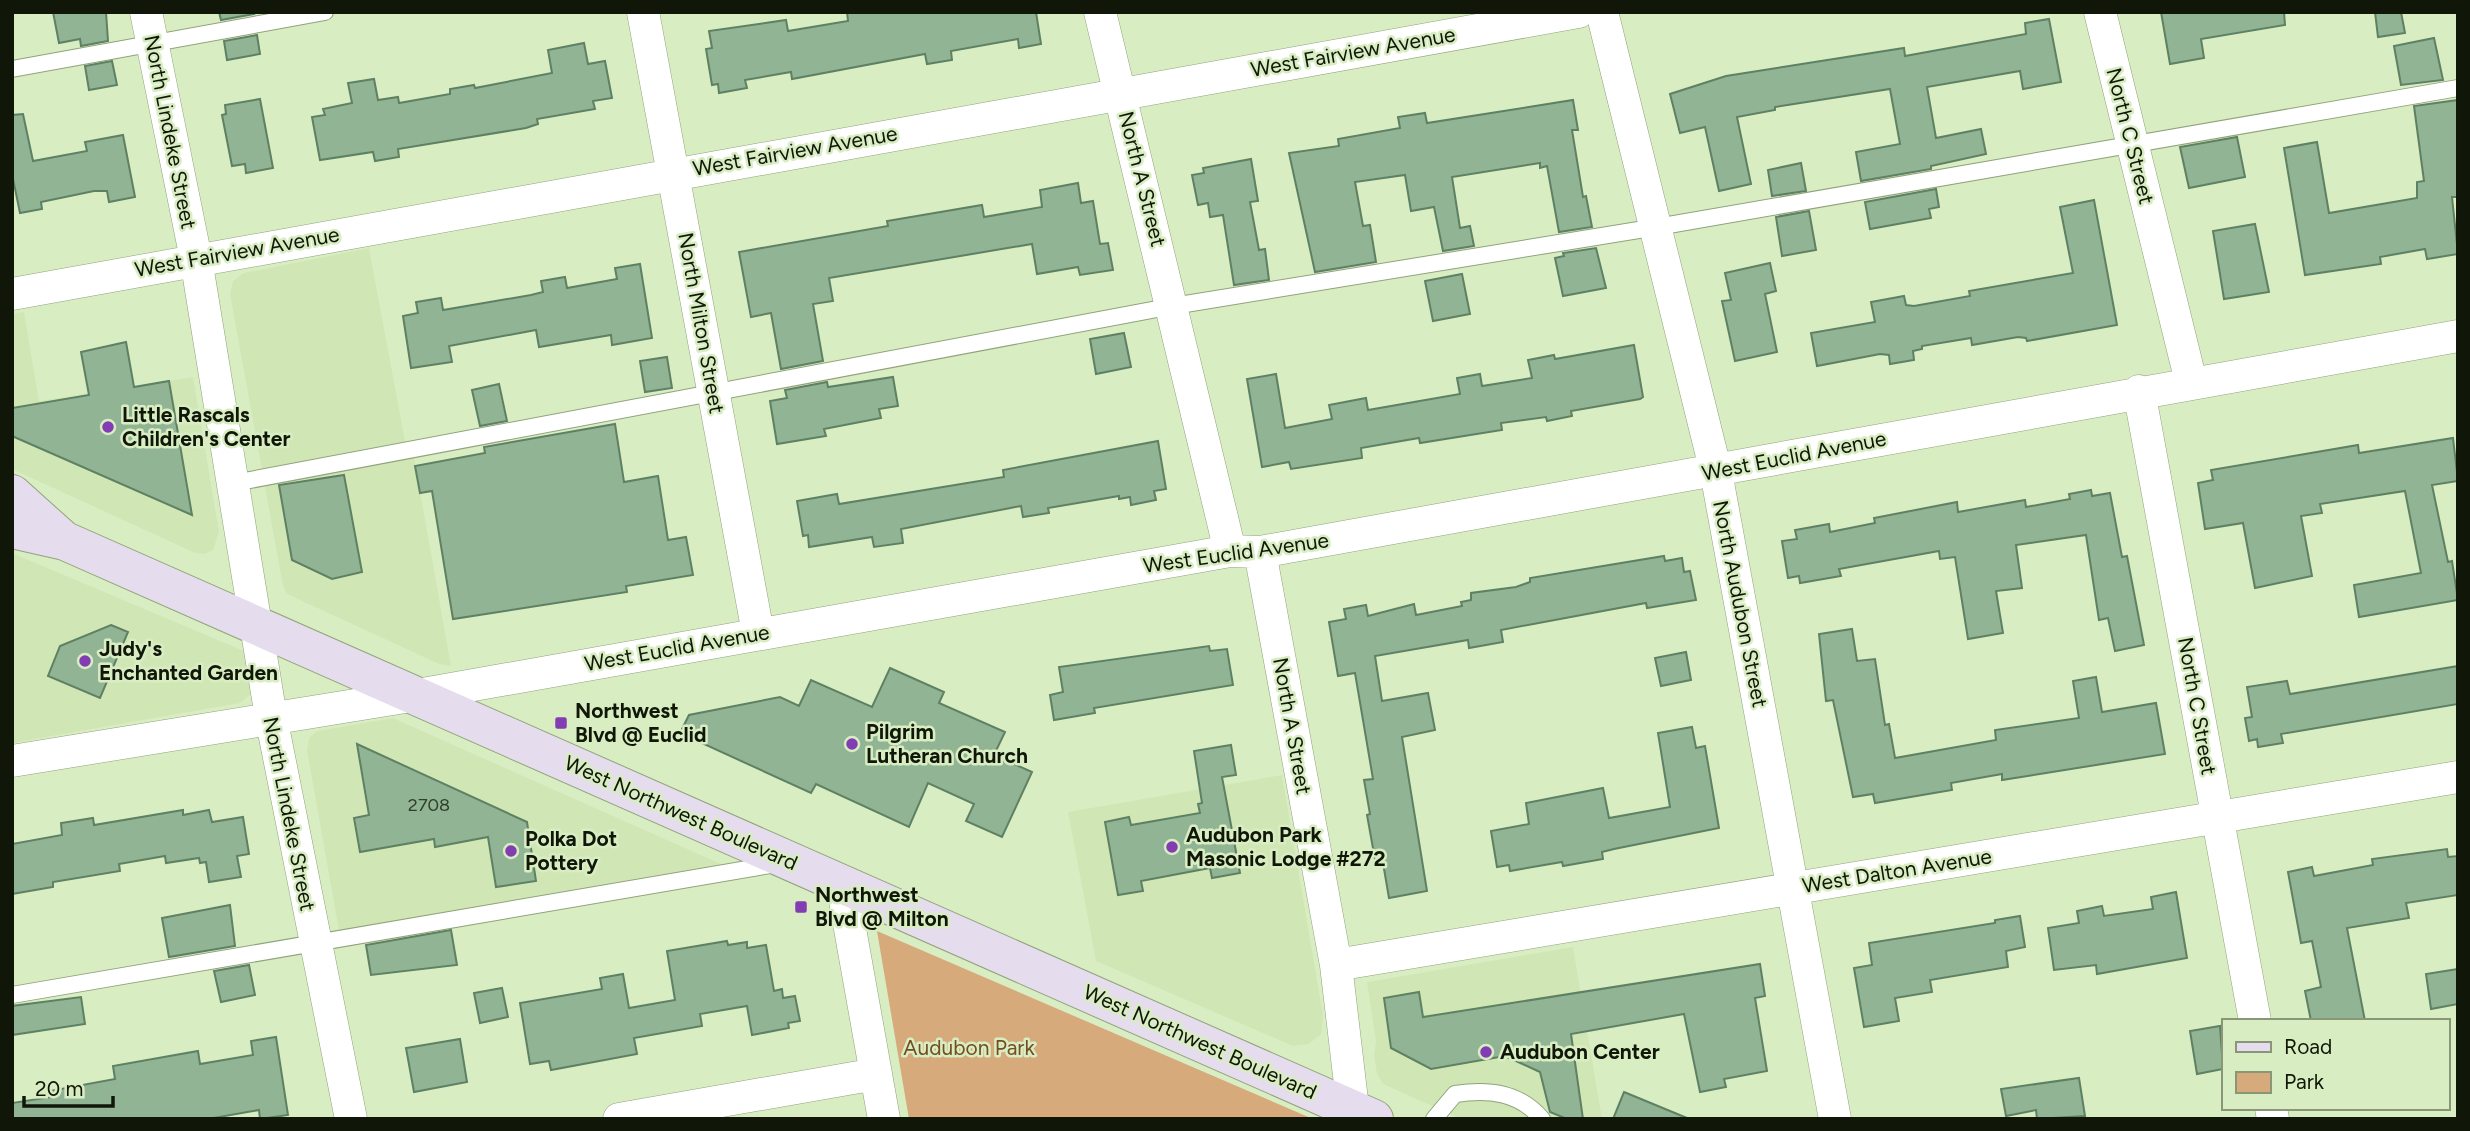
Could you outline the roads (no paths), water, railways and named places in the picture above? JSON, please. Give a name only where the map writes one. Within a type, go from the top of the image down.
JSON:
[{"type":"main road","name":"West Northwest Boulevard","points":[[12,494],[65,541]]},
{"type":"main road","name":"West Northwest Boulevard","points":[[12,529],[65,541],[1363,1114]]},
{"type":"street","name":"North Lindeke Street","points":[[146,12],[196,259],[271,717],[351,1119]]},
{"type":"street","name":"North Milton Street","points":[[643,12],[675,173],[758,633]]},
{"type":"street","name":"North A Street","points":[[1100,12],[1173,306],[1245,551],[1336,965],[1363,1114]]},
{"type":"street","name":"West Fairview Avenue","points":[[12,294],[1578,12]]},
{"type":"street","name":"North Audubon Street","points":[[1602,12],[1716,472],[1835,1119]]},
{"type":"street","name":"North C Street","points":[[2100,12],[2191,382]]},
{"type":"street","name":"West Euclid Avenue","points":[[12,761],[417,695],[758,633],[1716,472],[2139,391],[2458,335]]},
{"type":"street","name":"North C Street","points":[[2139,391],[2255,1019]]},
{"type":"street","name":"West Dalton Avenue","points":[[1336,965],[2458,777]]},
{"type":"street","points":[[842,884],[884,1119]]},
{"type":"street","points":[[620,1119],[674,1114],[876,1074]]},
{"type":"lane","points":[[12,69],[325,12]]},
{"type":"lane","points":[[234,483],[1173,306],[1657,227],[2458,88]]},
{"type":"lane","points":[[12,995],[788,861]]},
{"type":"lane","points":[[1434,1119],[1455,1094],[1485,1089],[1525,1101],[1542,1119]]},
{"type":"place","name":"Little Rascals Children's Center","points":[[108,427]]},
{"type":"place","name":"Judy's Enchanted Garden","points":[[85,661]]},
{"type":"place","name":"Northwest Blvd @ Euclid","points":[[561,723]]},
{"type":"place","name":"Pilgrim Lutheran Church","points":[[852,744]]},
{"type":"place","name":"Audubon Park Masonic Lodge #272","points":[[1172,847]]},
{"type":"place","name":"Polka Dot Pottery","points":[[511,851]]},
{"type":"place","name":"Northwest Blvd @ Milton","points":[[801,907]]},
{"type":"place","name":"Audubon Center","points":[[1486,1052]]},
{"type":"park label","name":"Audubon Park","points":[[969,1048]]}]
